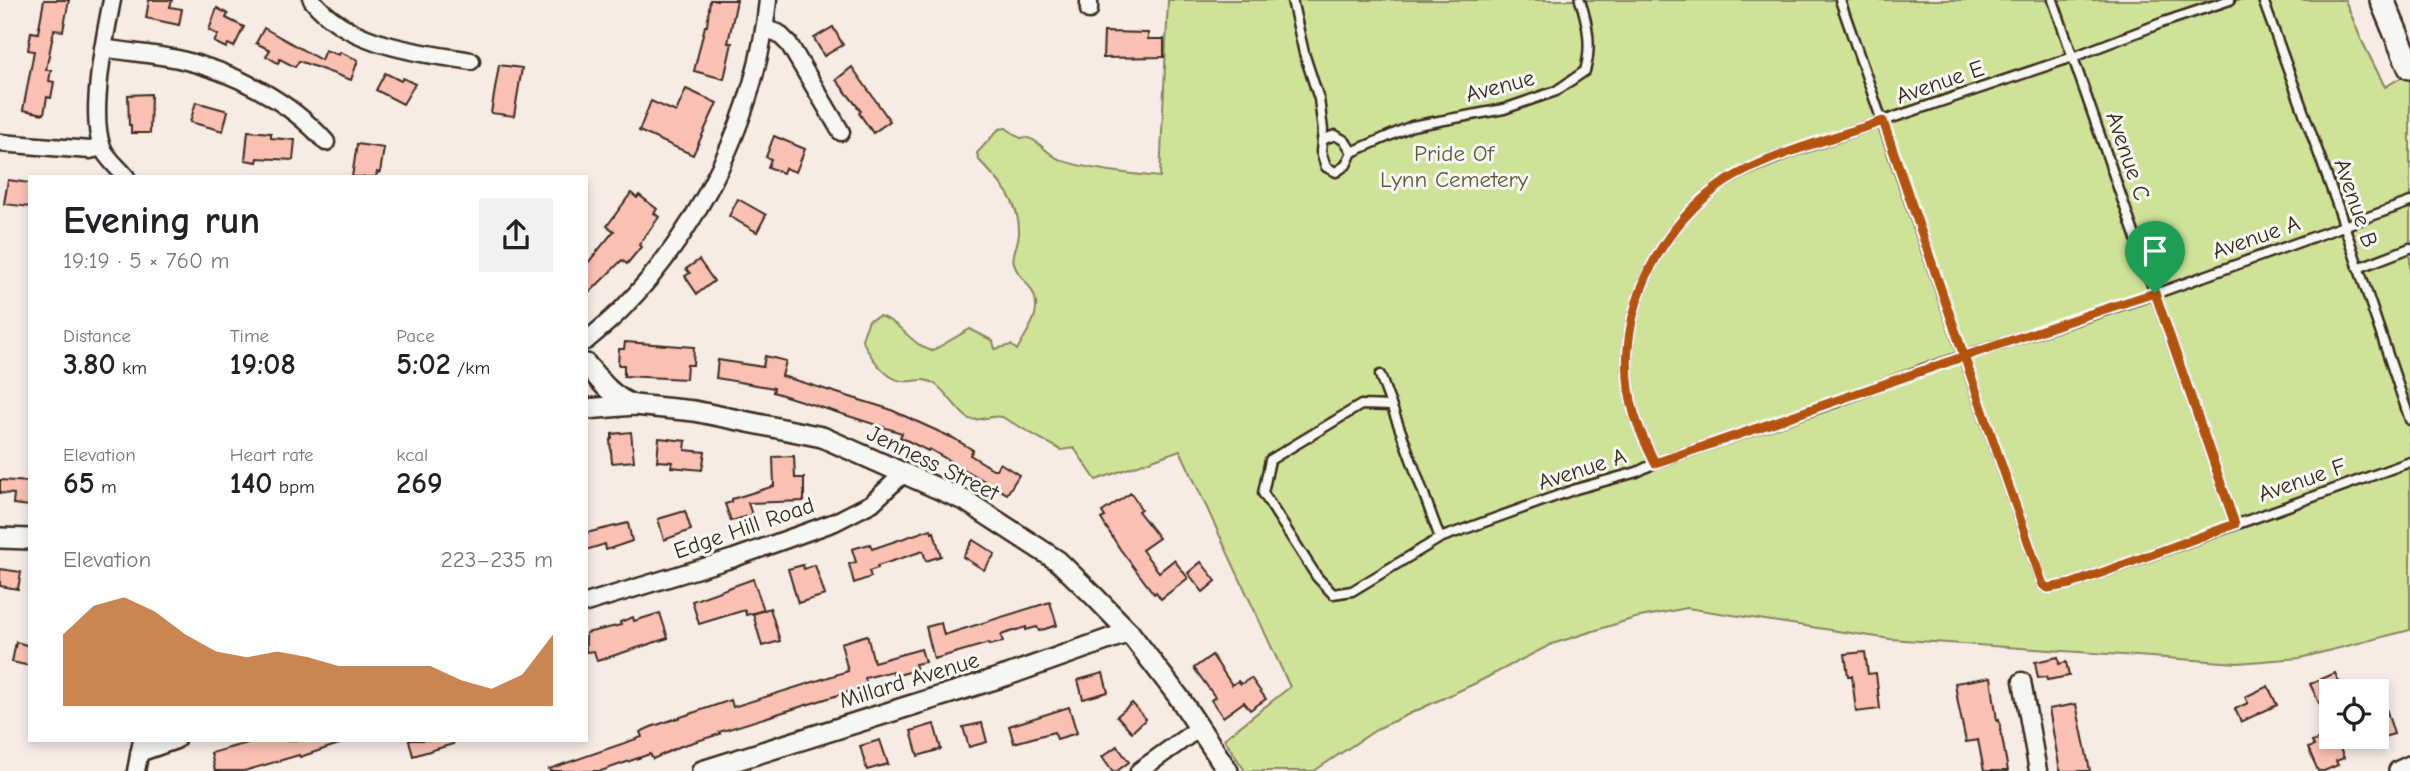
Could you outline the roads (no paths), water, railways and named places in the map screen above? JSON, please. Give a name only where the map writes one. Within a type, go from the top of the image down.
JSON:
[{"type":"main road","points":[[2382,0],[2410,66]]},
{"type":"street","points":[[112,0],[103,48],[98,112],[102,147],[124,175]]},
{"type":"street","points":[[313,0],[338,22],[373,40],[416,52],[471,61]]},
{"type":"street","points":[[588,339],[622,310],[661,263],[705,195],[748,100],[765,29],[768,0]]},
{"type":"street","points":[[765,29],[778,33],[791,46],[841,132]]},
{"type":"street","points":[[103,48],[175,59],[242,82],[295,113],[313,126],[326,142]]},
{"type":"street","points":[[0,143],[90,150],[102,147]]},
{"type":"street","name":"Jenness Street","points":[[588,366],[606,389],[634,405]]},
{"type":"street","name":"Jenness Street","points":[[588,409],[634,405],[694,411],[822,437],[966,501],[1058,561],[1129,632],[1178,696],[1228,771]]},
{"type":"street","name":"Edge Hill Road","points":[[588,602],[734,558],[835,522],[872,503],[904,473]]},
{"type":"street","points":[[0,538],[28,539]]},
{"type":"street","name":"Millard Avenue","points":[[702,771],[1008,675],[1129,632]]},
{"type":"street","points":[[2022,681],[2038,771]]},
{"type":"street","points":[[1139,771],[1199,728]]},
{"type":"street","points":[[136,771],[141,746],[164,742]]},
{"type":"street","points":[[2399,771],[2410,766]]},
{"type":"lane","name":"Avenue","points":[[1292,0],[1304,54],[1319,99],[1323,130],[1321,152],[1326,167],[1336,172],[1346,165],[1352,152],[1412,126],[1504,109],[1556,91],[1585,71],[1590,52],[1580,0]]},
{"type":"lane","points":[[1840,0],[1965,355]]},
{"type":"lane","name":"Avenue C","points":[[2053,0],[2235,524]]},
{"type":"lane","name":"Avenue E","points":[[1655,463],[1634,414],[1627,369],[1629,343],[1651,263],[1682,220],[1720,186],[1746,171],[1791,152],[2073,57],[2230,0]]},
{"type":"lane","name":"Avenue B","points":[[2263,0],[2345,227],[2410,420]]},
{"type":"lane","points":[[1322,140],[1335,135],[1345,141],[1352,152]]},
{"type":"lane","name":"Avenue A","points":[[1391,407],[1361,405],[1270,460],[1263,493],[1317,577],[1333,594],[1352,590],[1440,538],[1576,489],[1637,472],[1655,463],[1965,355],[2155,293],[2410,202]]},
{"type":"lane","points":[[2358,268],[2410,248]]},
{"type":"lane","name":"Avenue F","points":[[1965,355],[2043,585],[2048,588],[2071,584],[2410,462]]},
{"type":"lane","points":[[1380,374],[1440,538]]},
{"type":"park label","name":"Pride Of Lynn Cemetery","points":[[1454,166]]}]
